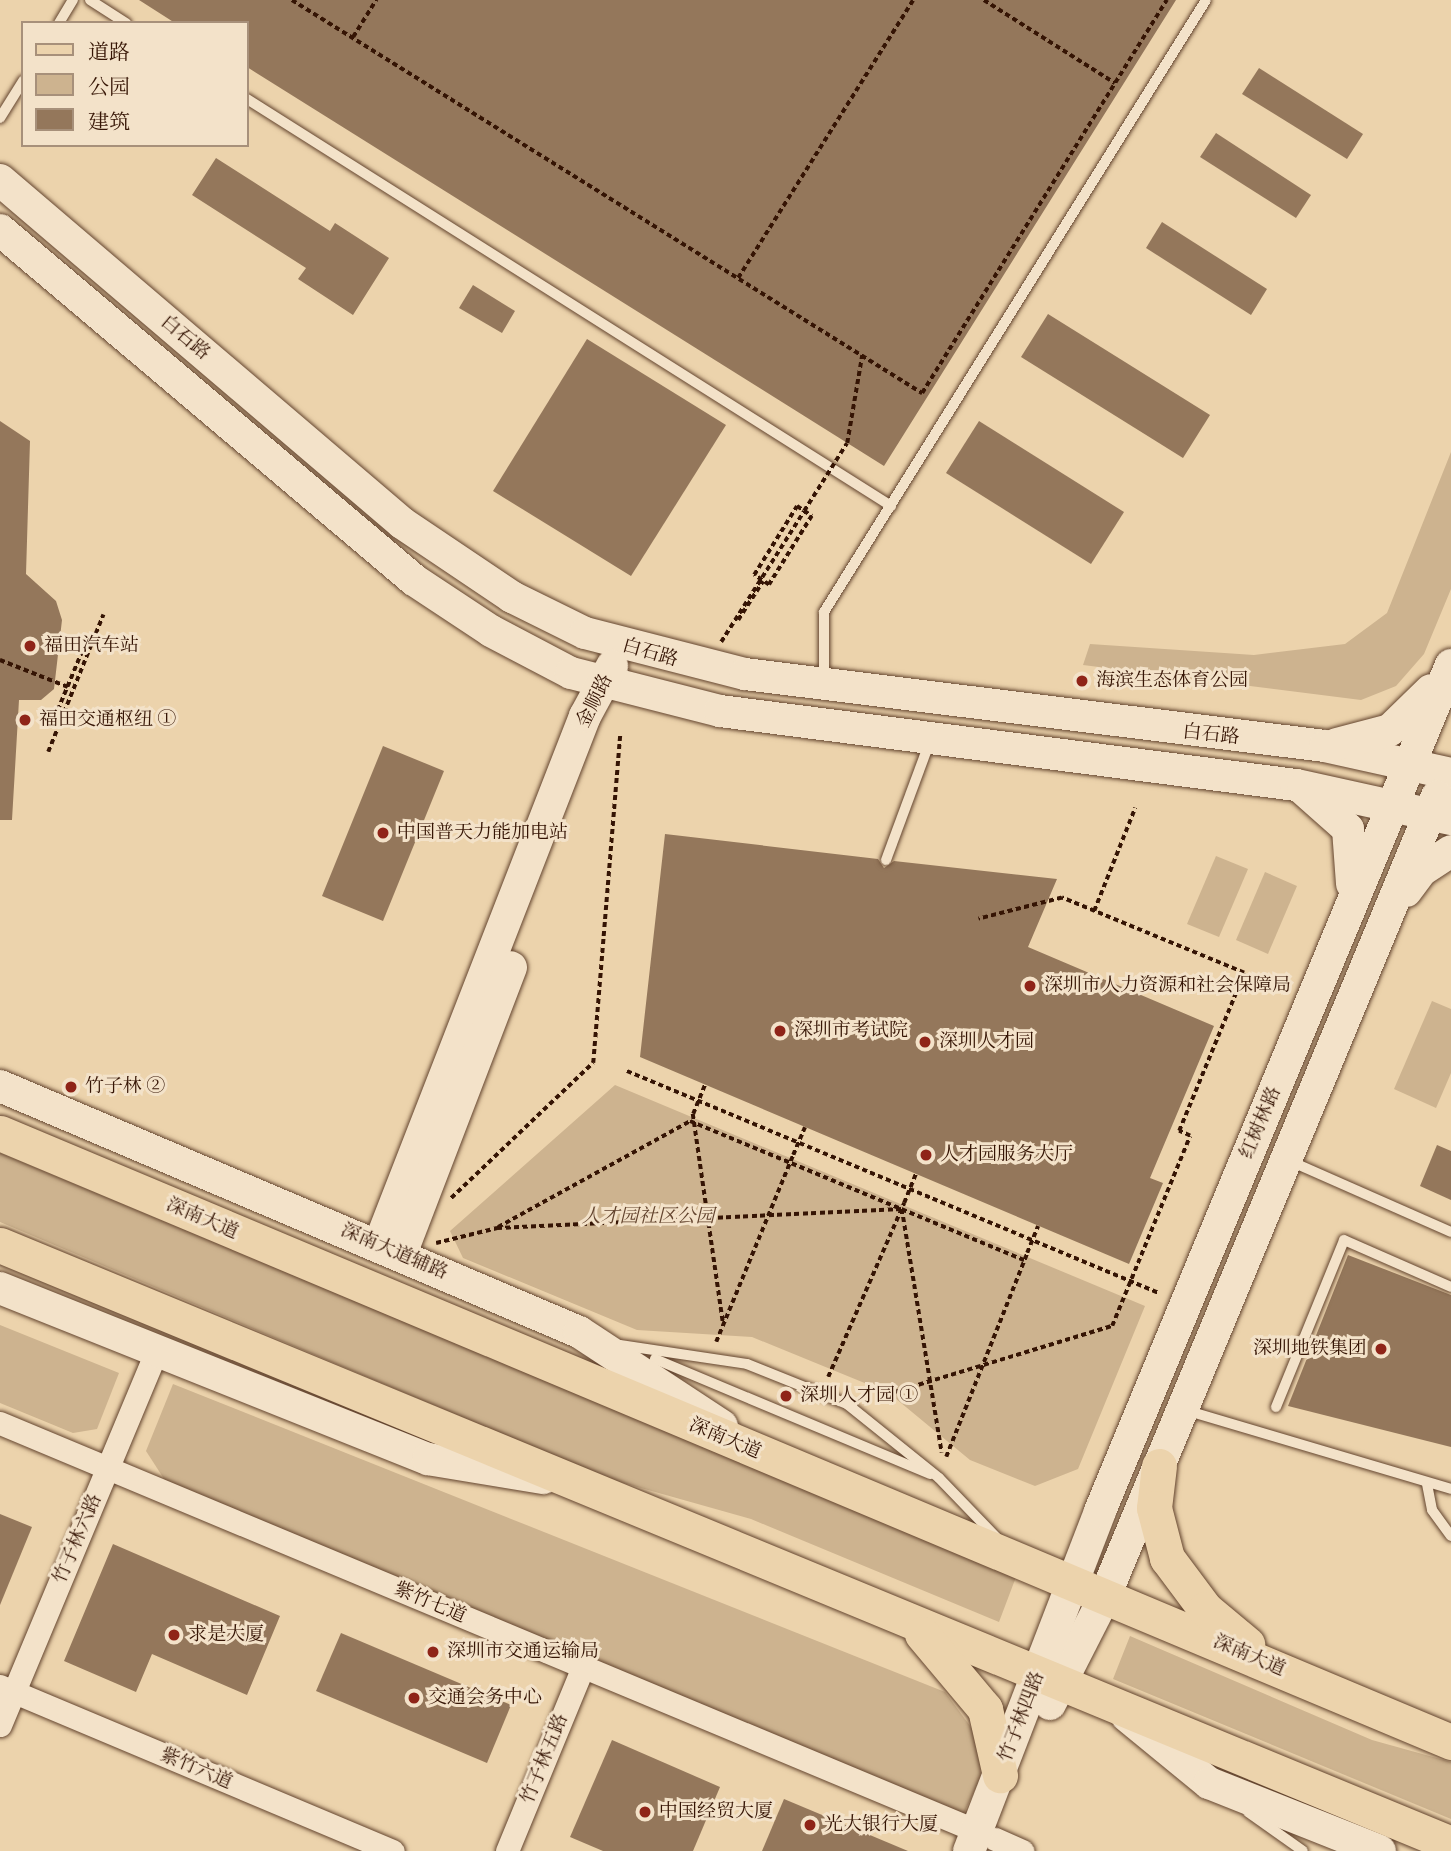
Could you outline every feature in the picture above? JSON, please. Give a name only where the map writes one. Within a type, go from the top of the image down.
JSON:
[{"type":"main road","name":"白石路","points":[[0,180],[402,523],[512,597],[626,646],[705,667],[824,685],[1325,746],[1450,770]]},
{"type":"main road","name":"白石路","points":[[0,230],[414,580],[529,653],[609,686],[720,711],[930,741],[1296,785],[1441,816]]},
{"type":"main road","name":"金顺路","points":[[487,1000],[560,796],[626,646]]},
{"type":"main road","points":[[1325,746],[1372,737],[1406,719],[1451,658]]},
{"type":"main road","name":"红树林路","points":[[1073,1583],[1451,665]]},
{"type":"main road","name":"金顺路","points":[[390,1250],[609,686]]},
{"type":"main road","name":"红树林路","points":[[1105,1596],[1388,918],[1441,816],[1450,770]]},
{"type":"main road","points":[[1296,785],[1348,829],[1354,861],[1347,915]]},
{"type":"main road","points":[[1388,918],[1422,870],[1451,851]]},
{"type":"main road","name":"深南大道辅路","points":[[0,1086],[579,1332],[767,1457]]},
{"type":"main road","name":"深南大道","points":[[0,1133],[1451,1742]]},
{"type":"main road","points":[[0,1245],[1451,1844]]},
{"type":"main road","points":[[0,1288],[428,1459],[572,1482]]},
{"type":"main road","points":[[1159,1466],[1158,1533],[1182,1583],[1236,1636],[1319,1686]]},
{"type":"main road","name":"竹子林四路","points":[[990,1845],[1049,1679],[1073,1583]]},
{"type":"main road","name":"竹子林四路","points":[[990,1845],[999,1775],[1049,1679],[1105,1596]]},
{"type":"main road","points":[[909,1622],[957,1669],[985,1709],[999,1775]]},
{"type":"main road","points":[[1113,1704],[1209,1783],[1380,1851]]},
{"type":"street","name":"竹子林六路","points":[[0,1725],[7,1689],[156,1352]]},
{"type":"street","name":"紫竹七道","points":[[0,1423],[583,1667],[990,1845]]},
{"type":"street","name":"竹子林五路","points":[[507,1851],[583,1667]]},
{"type":"street","name":"紫竹六道","points":[[7,1689],[393,1851]]},
{"type":"lane","points":[[60,21],[74,0]]},
{"type":"lane","points":[[90,0],[123,21]]},
{"type":"lane","points":[[824,685],[824,612],[1206,0]]},
{"type":"lane","points":[[0,118],[21,84]]},
{"type":"lane","points":[[248,100],[891,506]]},
{"type":"lane","points":[[886,860],[930,741]]},
{"type":"lane","points":[[1287,1160],[1451,1232]]},
{"type":"lane","points":[[1276,1407],[1344,1240],[1451,1287]]},
{"type":"lane","points":[[0,1298],[37,1304]]},
{"type":"lane","points":[[579,1332],[627,1347],[939,1478]]},
{"type":"lane","points":[[627,1347],[747,1364],[819,1392],[875,1423],[939,1478],[1015,1558]]},
{"type":"lane","points":[[1183,1409],[1427,1485],[1451,1489]]},
{"type":"lane","points":[[1427,1485],[1432,1510],[1451,1536]]},
{"type":"lane","points":[[1209,1783],[1303,1851]]},
{"type":"path","points":[[292,0],[922,393],[1167,0]]},
{"type":"path","points":[[353,38],[376,0]]},
{"type":"path","points":[[738,278],[913,0]]},
{"type":"path","points":[[984,0],[1115,83]]},
{"type":"path","points":[[721,642],[847,443],[862,355]]},
{"type":"path","points":[[797,506],[812,516],[769,585],[763,581],[754,575],[797,506]]},
{"type":"path","points":[[729,634],[763,581]]},
{"type":"path","points":[[47,752],[103,615]]},
{"type":"path","points":[[51,726],[87,639]]},
{"type":"path","points":[[0,660],[68,687]]},
{"type":"path","points":[[447,1202],[593,1063],[620,734]]},
{"type":"path","points":[[1094,911],[1135,807]]},
{"type":"path","points":[[878,1397],[1112,1326],[1190,1136],[1179,1131],[1244,973],[1062,898],[979,919]]},
{"type":"path","points":[[627,1071],[1159,1293]]},
{"type":"path","points":[[705,1084],[690,1121],[723,1323]]},
{"type":"path","points":[[690,1121],[1024,1260]]},
{"type":"path","points":[[497,1228],[690,1121]]},
{"type":"path","points":[[716,1342],[805,1127]]},
{"type":"path","points":[[828,1377],[916,1174]]},
{"type":"path","points":[[432,1244],[497,1228],[902,1209]]},
{"type":"path","points":[[902,1209],[944,1455],[1038,1226]]},
{"type":"green space","points":[[1451,452],[1451,589],[1424,654],[1396,686],[1361,700],[1083,665],[1090,644],[1254,655],[1345,644],[1387,613]]},
{"type":"green space","points":[[1216,856],[1248,869],[1219,937],[1187,924]]},
{"type":"green space","points":[[1265,872],[1297,886],[1268,954],[1236,940]]},
{"type":"green space","points":[[1432,1001],[1451,1009],[1451,1073],[1436,1108],[1394,1089]]},
{"type":"green space","name":"人才园社区公园","points":[[615,1085],[1145,1306],[1078,1469],[1035,1486],[970,1460],[889,1393],[752,1337],[637,1330],[463,1258],[450,1231]]},
{"type":"green space","points":[[0,1153],[1016,1577],[999,1622],[751,1519],[609,1479],[0,1222]]},
{"type":"green space","points":[[0,1325],[119,1373],[97,1429],[73,1433],[0,1403]]},
{"type":"green space","points":[[173,1384],[945,1692],[979,1738],[981,1777],[963,1815],[166,1482],[146,1451]]},
{"type":"green space","points":[[1130,1636],[1372,1740],[1451,1762],[1451,1819],[1113,1679]]},
{"type":"building","points":[[139,0],[1176,0],[884,466],[248,68],[248,21],[172,21]]},
{"type":"building","points":[[1259,68],[1363,134],[1347,159],[1242,94]]},
{"type":"building","points":[[1216,133],[1311,195],[1296,218],[1200,157]]},
{"type":"building","points":[[216,158],[330,231],[335,223],[389,258],[353,315],[298,279],[306,268],[192,195]]},
{"type":"building","points":[[1162,222],[1267,289],[1251,315],[1146,248]]},
{"type":"building","points":[[473,285],[515,311],[502,333],[459,308]]},
{"type":"building","points":[[1048,314],[1210,415],[1183,458],[1021,357]]},
{"type":"building","points":[[587,339],[726,425],[631,576],[493,491]]},
{"type":"building","name":"福田汽车站","points":[[0,421],[30,441],[26,574],[56,601],[62,620],[54,689],[41,700],[19,700],[12,820],[0,820]]},
{"type":"building","points":[[979,421],[1124,512],[1091,564],[946,473]]},
{"type":"building","name":"中国普天力能加电站","points":[[383,746],[444,771],[383,921],[322,896]]},
{"type":"building","name":"深圳人才园","points":[[665,834],[878,859],[884,868],[894,861],[1057,879],[1028,947],[1214,1026],[1150,1178],[1163,1183],[1129,1264],[640,1057]]},
{"type":"building","points":[[1437,1145],[1451,1151],[1451,1200],[1420,1186]]},
{"type":"building","name":"深圳地铁集团","points":[[1348,1255],[1451,1295],[1451,1447],[1288,1406]]},
{"type":"building","points":[[0,1514],[32,1527],[0,1605]]},
{"type":"building","name":"求是大厦","points":[[113,1544],[280,1616],[247,1695],[152,1654],[136,1692],[64,1661]]},
{"type":"building","name":"交通会务中心","points":[[341,1633],[511,1705],[487,1763],[316,1691]]},
{"type":"building","name":"中国经贸大厦","points":[[612,1740],[720,1787],[693,1851],[603,1851],[570,1837]]},
{"type":"building","name":"光大银行大厦","points":[[784,1799],[908,1851],[762,1851]]},
{"type":"place","name":"福田汽车站","points":[[30,646]]},
{"type":"place","name":"海滨生态体育公园","points":[[1082,681]]},
{"type":"place","name":"福田交通枢纽 ①","points":[[25,720]]},
{"type":"place","name":"中国普天力能加电站","points":[[383,833]]},
{"type":"place","name":"深圳市人力资源和社会保障局","points":[[1030,986]]},
{"type":"place","name":"深圳市考试院","points":[[780,1031]]},
{"type":"place","name":"深圳人才园","points":[[925,1042]]},
{"type":"place","name":"竹子林 ②","points":[[71,1087]]},
{"type":"place","name":"人才园服务大厅","points":[[926,1155]]},
{"type":"place","name":"深圳地铁集团","points":[[1381,1349]]},
{"type":"place","name":"深圳人才园 ①","points":[[786,1396]]},
{"type":"place","name":"求是大厦","points":[[174,1635]]},
{"type":"place","name":"深圳市交通运输局","points":[[433,1652]]},
{"type":"place","name":"交通会务中心","points":[[414,1698]]},
{"type":"place","name":"中国经贸大厦","points":[[645,1812]]},
{"type":"place","name":"光大银行大厦","points":[[810,1825]]}]
